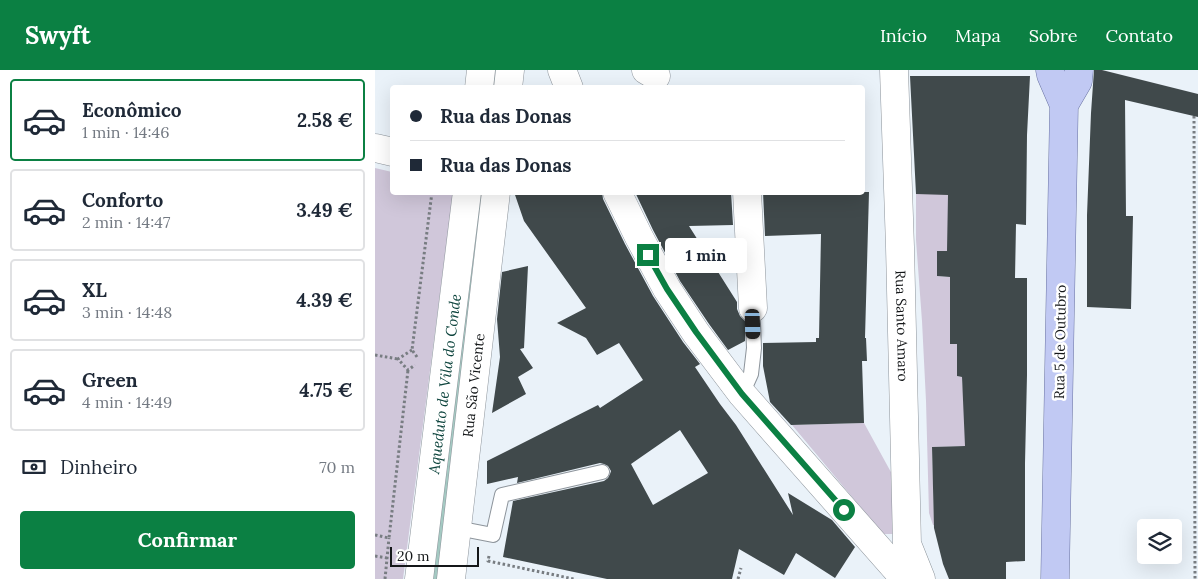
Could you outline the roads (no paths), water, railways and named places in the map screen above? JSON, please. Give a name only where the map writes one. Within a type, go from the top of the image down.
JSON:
[{"type":"main road","name":"Rua 5 de Outubro","points":[[1050,70],[1064,105],[1055,579]]},
{"type":"main road","name":"Rua 5 de Outubro","points":[[1064,105],[1077,81],[1079,70]]},
{"type":"street","points":[[479,85],[481,70]]},
{"type":"street","points":[[508,85],[510,70]]},
{"type":"street","points":[[562,70],[568,85]]},
{"type":"street","name":"Rua Santo Amaro","points":[[894,70],[907,544],[921,579]]},
{"type":"street","points":[[375,148],[390,151]]},
{"type":"street","points":[[419,579],[467,195]]},
{"type":"street","name":"Rua São Vicente","points":[[451,579],[496,195]]},
{"type":"street","points":[[618,195],[667,289],[696,332],[752,378],[905,579]]},
{"type":"street","points":[[747,195],[753,316]]},
{"type":"lane","points":[[752,378],[754,348],[753,316]]},
{"type":"lane","points":[[457,528],[493,535],[502,495],[602,472]]},
{"type":"waterway","name":"Aqueduto de Vila do Conde","points":[[494,85],[496,70]]},
{"type":"waterway","name":"Aqueduto de Vila do Conde","points":[[437,579],[481,195]]}]
